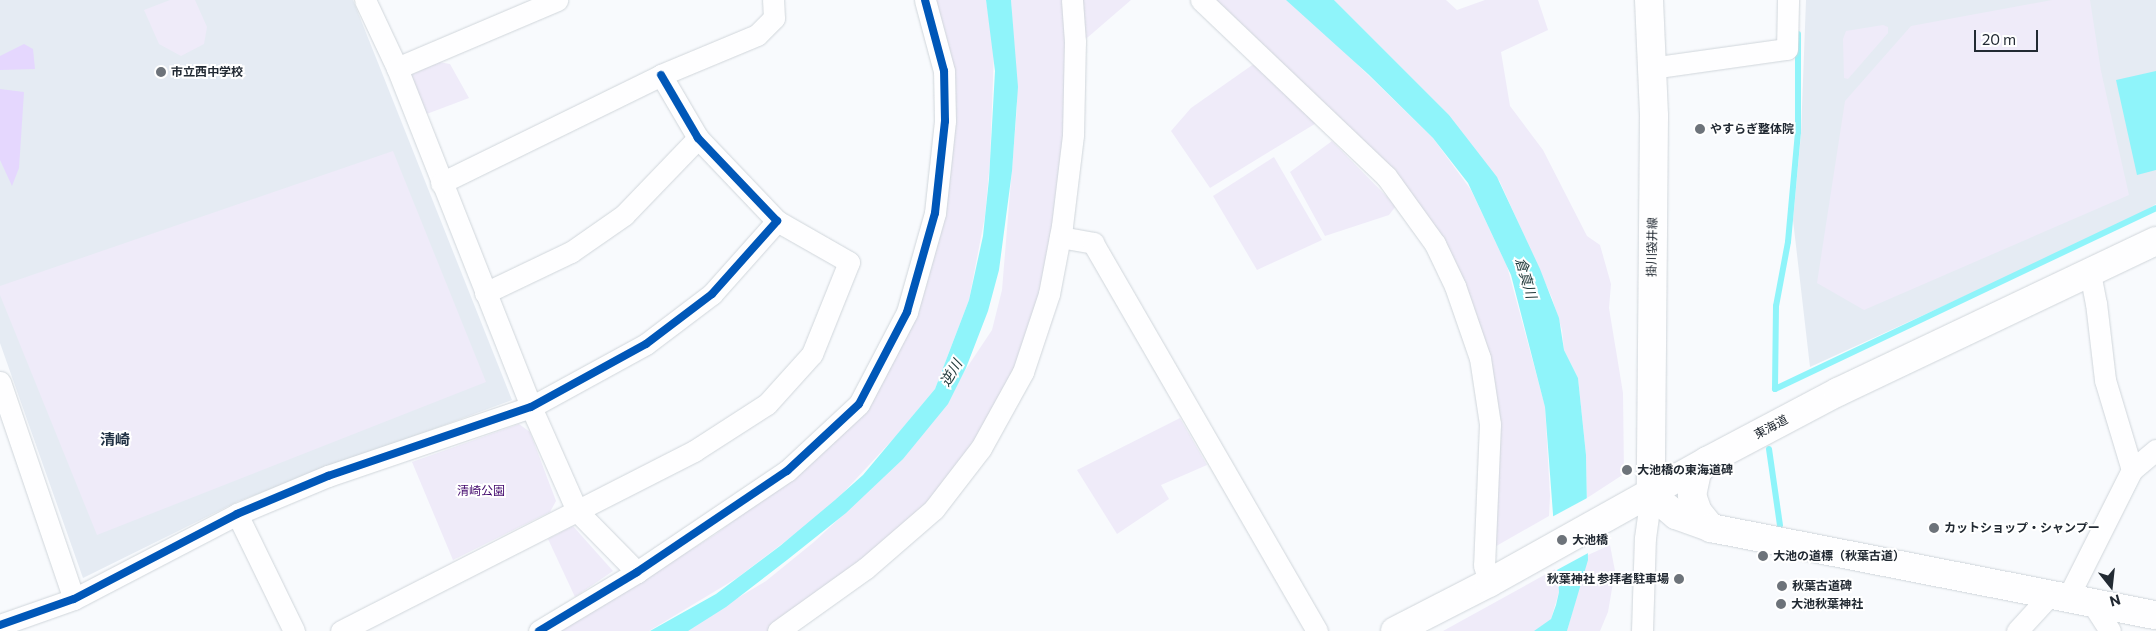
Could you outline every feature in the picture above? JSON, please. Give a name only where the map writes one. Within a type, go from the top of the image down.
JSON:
[{"type":"main road","name":"掛川袋井線","points":[[1649,0],[1654,155],[1651,494]]},
{"type":"main road","name":"東海道","points":[[1395,631],[1497,578],[1838,392],[2156,241]]},
{"type":"main road","points":[[1707,462],[1697,472],[1692,495],[1698,512],[1711,528]]},
{"type":"main road","points":[[1651,494],[1676,515],[1711,528],[2156,615]]},
{"type":"street","points":[[365,0],[397,68],[531,407],[576,511],[637,572]]},
{"type":"street","points":[[397,68],[557,0]]},
{"type":"street","points":[[441,183],[661,75],[757,35],[774,18],[774,0]]},
{"type":"street","points":[[539,631],[637,572],[787,471],[859,404],[906,312],[935,212],[945,121],[944,72],[925,0]]},
{"type":"street","points":[[778,631],[866,568],[934,509],[981,448],[1023,372],[1049,294],[1060,237],[1073,135],[1075,42],[1072,0]]},
{"type":"street","points":[[1201,0],[1386,176],[1436,244],[1455,286],[1480,358],[1490,424],[1484,565],[1497,578]]},
{"type":"street","points":[[1651,68],[1787,49],[1788,0]]},
{"type":"street","points":[[342,631],[694,451],[767,404],[812,354],[849,262],[777,221],[698,138],[661,75]]},
{"type":"street","points":[[485,293],[571,252],[624,215],[698,138]]},
{"type":"street","points":[[0,624],[74,599],[237,514],[328,476],[531,407],[646,344],[690,311],[712,294],[777,221]]},
{"type":"street","points":[[1060,237],[1093,243],[1317,631]]},
{"type":"street","points":[[2090,273],[2096,302],[2105,380],[2132,470]]},
{"type":"street","points":[[0,382],[74,599]]},
{"type":"street","points":[[2017,631],[2070,598],[2132,470],[2156,450]]},
{"type":"street","points":[[1642,631],[1645,538],[1651,494]]},
{"type":"street","points":[[237,514],[294,631]]},
{"type":"street","points":[[2070,598],[2110,631]]},
{"type":"shaded area","points":[[0,0],[353,0],[512,400],[239,501],[83,578],[0,343]]},
{"type":"shaded area","points":[[1806,0],[2156,0],[2156,204],[2129,221],[1810,367],[1793,220],[1801,134]]},
{"type":"shaded area","points":[[24,44],[33,49],[35,69],[0,70],[0,56]]},
{"type":"shaded area","points":[[0,89],[24,92],[19,168],[12,186],[0,160]]},
{"type":"green space","points":[[170,0],[195,0],[207,27],[204,44],[181,56],[159,44],[144,10]]},
{"type":"green space","points":[[925,0],[986,0],[994,52],[990,161],[985,216],[969,300],[935,389],[896,436],[828,509],[737,578],[649,631],[561,631],[716,534],[792,475],[844,428],[932,232],[946,73]]},
{"type":"green space","points":[[1011,0],[1070,0],[1071,151],[1034,338],[934,509],[778,631],[682,631],[766,581],[814,542],[874,486],[924,432],[992,330],[1002,290],[1017,107]]},
{"type":"green space","points":[[1078,0],[1131,0],[1080,44]]},
{"type":"green space","points":[[1199,0],[1291,0],[1433,138],[1471,190],[1507,266],[1545,406],[1550,496],[1549,516],[1491,549],[1472,334],[1391,178]]},
{"type":"green space","points":[[1334,0],[1446,0],[1457,10],[1485,0],[1538,0],[1548,30],[1501,52],[1510,106],[1543,150],[1587,236],[1600,245],[1611,284],[1609,308],[1623,393],[1624,474],[1587,498],[1586,455],[1578,378],[1564,350],[1562,330],[1552,298],[1500,182],[1449,115]]},
{"type":"green space","points":[[2052,0],[2090,0],[2101,71],[2129,195],[1864,310],[1817,283],[1845,101],[1911,26]]},
{"type":"green space","points":[[1883,25],[1888,27],[1888,33],[1848,79],[1844,78],[1843,39],[1846,31]]},
{"type":"green space","points":[[1258,61],[1318,122],[1210,188],[1171,131],[1191,108]]},
{"type":"green space","points":[[439,62],[450,64],[469,98],[424,115],[410,84],[411,75]]},
{"type":"green space","points":[[1332,141],[1396,206],[1389,215],[1325,236],[1290,172]]},
{"type":"green space","points":[[393,151],[486,382],[97,535],[0,295],[0,286]]},
{"type":"green space","points":[[1274,157],[1322,240],[1257,270],[1213,196]]},
{"type":"green space","points":[[1180,418],[1207,465],[1161,485],[1169,499],[1117,534],[1077,470]]},
{"type":"green space","name":"清崎公園","points":[[519,424],[530,432],[556,501],[550,512],[453,560],[412,462]]},
{"type":"green space","points":[[573,526],[613,571],[575,597],[548,539]]},
{"type":"green space","points":[[1610,545],[1615,571],[1608,612],[1600,631],[1567,631],[1588,555]]},
{"type":"green space","points":[[1557,568],[1559,592],[1551,619],[1535,631],[1443,631]]},
{"type":"water","name":"逆川","points":[[986,0],[1011,0],[1018,87],[1012,171],[999,270],[988,311],[966,368],[948,404],[903,459],[846,513],[726,607],[688,631],[650,631],[716,594],[780,546],[835,500],[863,475],[935,389],[969,300],[983,236],[989,179],[995,71]]},
{"type":"water","name":"倉真川","points":[[1286,0],[1334,0],[1449,115],[1497,177],[1540,269],[1559,318],[1564,350],[1578,378],[1586,455],[1588,560],[1567,631],[1534,631],[1551,619],[1559,592],[1545,407],[1511,275],[1468,183],[1433,138],[1368,74]]},
{"type":"water","points":[[2156,71],[2156,170],[2137,175],[2116,80]]},
{"type":"pier","points":[[1589,497],[1590,552],[1555,571],[1550,518]]},
{"type":"waterway","points":[[1798,34],[1798,132],[1788,242],[1776,306],[1775,389],[2156,208]]},
{"type":"waterway","points":[[1769,449],[1780,525]]},
{"type":"cycle path","points":[[539,631],[637,572],[787,471],[859,404],[907,312],[935,213],[945,121],[944,71],[925,0]]},
{"type":"cycle path","points":[[0,625],[74,599],[237,514],[328,476],[531,407],[646,344],[712,294],[777,221],[698,138],[661,75]]},
{"type":"place","name":"市立西中学校","points":[[161,72]]},
{"type":"place","name":"やすらぎ整体院","points":[[1700,129]]},
{"type":"place","name":"大池橋の東海道碑","points":[[1627,470]]},
{"type":"place","name":"カットショップ・シャンプー","points":[[1934,528]]},
{"type":"place","name":"大池橋","points":[[1562,540]]},
{"type":"place","name":"大池の道標（秋葉古道）","points":[[1763,556]]},
{"type":"place","name":"秋葉神社 参拝者駐車場","points":[[1679,579]]},
{"type":"place","name":"秋葉古道碑","points":[[1782,586]]},
{"type":"place","name":"大池秋葉神社","points":[[1781,604]]},
{"type":"district","name":"清崎","points":[[115,440]]}]
